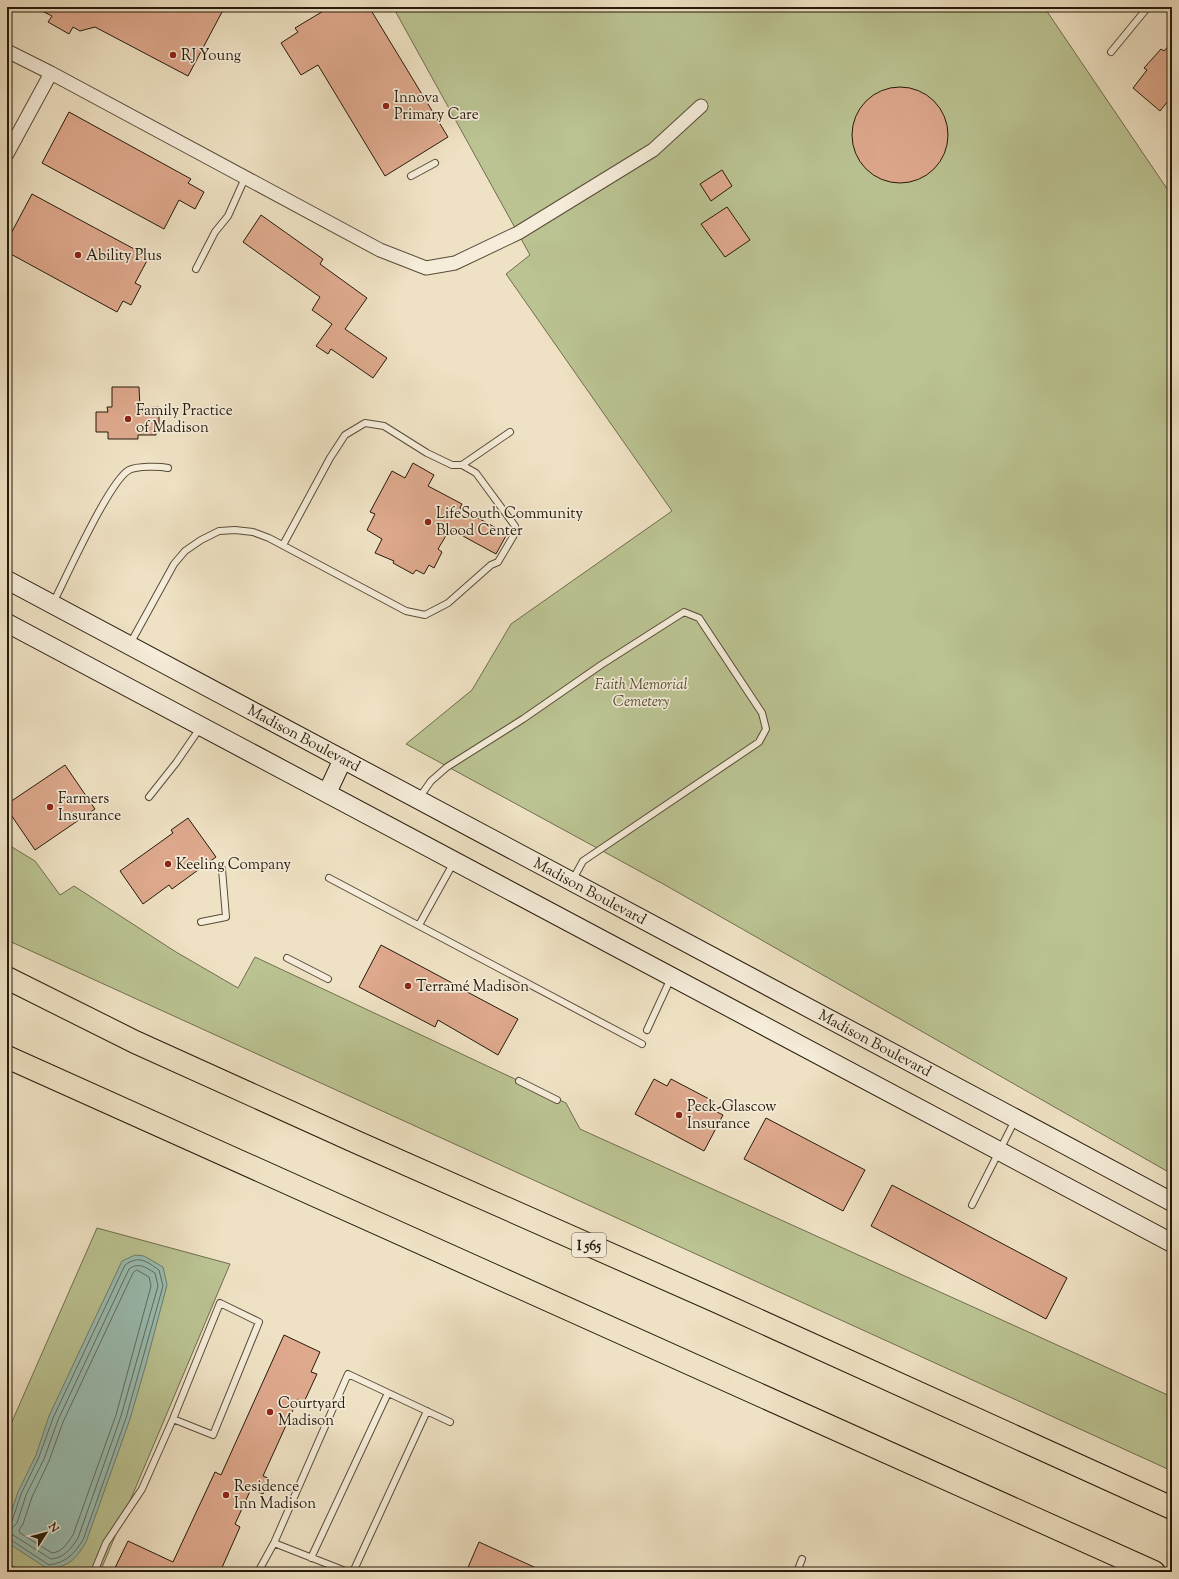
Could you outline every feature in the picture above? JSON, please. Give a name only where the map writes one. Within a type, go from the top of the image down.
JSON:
[{"type":"highway","name":"I 565","points":[[11,979],[135,1042],[354,1141],[718,1302],[1172,1508]]},
{"type":"highway","points":[[7,1057],[1154,1572]]},
{"type":"main road","name":"Madison Boulevard","points":[[7,580],[1172,1202]]},
{"type":"main road","points":[[7,623],[1172,1243]]},
{"type":"main road","points":[[327,793],[343,759]]},
{"type":"street","points":[[7,51],[51,73],[380,250],[426,268],[455,264],[518,233],[654,150],[701,106]]},
{"type":"street","points":[[7,154],[51,73]]},
{"type":"lane","points":[[1111,52],[1148,7]]},
{"type":"lane","points":[[411,176],[435,163]]},
{"type":"lane","points":[[196,269],[215,232],[228,216],[245,178]]},
{"type":"lane","points":[[129,645],[174,564],[185,551],[201,540],[219,531],[235,530],[253,532],[283,545],[406,611],[425,615],[448,604],[491,565],[498,562],[514,535],[514,526],[476,473],[462,466],[452,466],[427,453],[384,426],[366,423],[345,435],[330,458],[283,545]]},
{"type":"lane","points":[[462,466],[510,432]]},
{"type":"lane","points":[[52,604],[97,516],[118,479],[130,470],[157,466],[168,468]]},
{"type":"lane","points":[[418,800],[431,781],[447,767],[523,719],[601,665],[684,612],[699,618],[762,713],[766,729],[760,742],[583,860],[572,881]]},
{"type":"lane","points":[[150,797],[176,763],[201,726]]},
{"type":"lane","points":[[419,925],[454,861]]},
{"type":"lane","points":[[201,922],[226,917],[222,869]]},
{"type":"lane","points":[[329,878],[642,1044]]},
{"type":"lane","points":[[287,958],[328,979]]},
{"type":"lane","points":[[647,1030],[671,977]]},
{"type":"lane","points":[[519,1081],[557,1100]]},
{"type":"lane","points":[[972,1205],[1016,1118]]},
{"type":"lane","points":[[94,1572],[106,1543],[142,1489],[173,1419],[220,1303],[260,1322],[213,1435],[173,1419]]},
{"type":"lane","points":[[258,1572],[274,1543],[348,1374],[450,1422]]},
{"type":"lane","points":[[311,1558],[388,1393]]},
{"type":"lane","points":[[353,1572],[427,1411]]},
{"type":"lane","points":[[274,1543],[348,1572]]},
{"type":"lane","points":[[797,1572],[802,1559]]},
{"type":"green space","name":"Faith Memorial Cemetery","points":[[393,7],[1044,7],[1172,196],[1172,1174],[665,885],[406,744],[472,690],[511,624],[672,511],[506,274],[530,255]]},
{"type":"green space","points":[[7,844],[35,861],[60,895],[74,886],[176,952],[238,988],[255,957],[566,1103],[580,1129],[1172,1397],[1172,1471],[7,940]]},
{"type":"green space","points":[[97,1228],[230,1264],[100,1572],[24,1572],[7,1563],[7,1433]]},
{"type":"water","points":[[135,1255],[144,1256],[163,1267],[167,1285],[146,1364],[130,1419],[86,1542],[75,1558],[67,1564],[48,1569],[8,1543],[7,1525],[18,1492],[36,1455],[49,1416],[122,1261]]},
{"type":"building","name":"RJ Young","points":[[34,7],[212,7],[222,12],[188,76],[95,27],[80,31],[73,27],[69,34],[48,22],[52,16]]},
{"type":"building","name":"Innova Primary Care","points":[[330,7],[369,7],[448,137],[385,176],[318,65],[301,75],[281,43],[298,32],[295,28]]},
{"type":"building","points":[[1172,42],[1172,96],[1160,111],[1133,88],[1147,70],[1144,68],[1161,49],[1164,51]]},
{"type":"building","points":[[891,87],[909,87],[919,90],[927,95],[940,108],[945,116],[948,126],[948,144],[945,154],[934,169],[927,175],[919,180],[909,183],[891,183],[881,180],[873,175],[860,162],[855,154],[852,144],[852,126],[855,116],[860,108],[873,95],[881,90]]},
{"type":"building","points":[[69,112],[191,179],[188,183],[204,192],[195,209],[179,200],[164,229],[42,163]]},
{"type":"building","points":[[722,170],[732,186],[711,201],[700,184]]},
{"type":"building","name":"Ability Plus","points":[[32,194],[149,257],[135,283],[141,286],[131,305],[123,301],[117,312],[7,252],[7,241]]},
{"type":"building","points":[[727,207],[750,240],[725,257],[701,224]]},
{"type":"building","points":[[261,215],[323,259],[320,264],[367,298],[345,329],[387,358],[373,378],[331,349],[328,354],[316,346],[332,324],[312,310],[320,297],[243,242]]},
{"type":"building","name":"Family Practice of Madison","points":[[112,387],[139,387],[140,408],[159,407],[159,426],[156,426],[156,435],[138,435],[138,439],[108,439],[108,432],[96,432],[96,412],[108,412],[107,407],[112,407]]},
{"type":"building","name":"LifeSouth Community Blood Center","points":[[413,463],[434,475],[428,486],[462,504],[460,508],[507,534],[496,554],[450,529],[438,549],[442,552],[434,568],[429,565],[424,574],[416,570],[413,574],[393,563],[394,561],[375,553],[382,539],[367,530],[375,514],[370,512],[392,471],[405,478]]},
{"type":"building","name":"Farmers Insurance","points":[[65,765],[95,809],[35,850],[7,809],[7,804]]},
{"type":"building","name":"Keeling Company","points":[[188,818],[216,857],[172,889],[169,885],[143,904],[120,871],[173,833],[171,830]]},
{"type":"building","points":[[381,945],[518,1019],[498,1055],[438,1020],[435,1027],[359,987]]},
{"type":"building","name":"Peck-Glascow Insurance","points":[[654,1079],[667,1086],[671,1079],[713,1101],[709,1108],[723,1115],[704,1151],[635,1114]]},
{"type":"building","points":[[766,1118],[865,1170],[843,1211],[744,1159]]},
{"type":"building","points":[[892,1185],[1067,1278],[1046,1319],[871,1226]]},
{"type":"building","points":[[284,1335],[320,1352],[311,1372],[317,1374],[304,1402],[298,1399],[263,1476],[270,1479],[263,1494],[251,1489],[235,1524],[240,1527],[220,1572],[113,1572],[128,1541],[173,1562],[215,1472],[221,1475]]},
{"type":"building","points":[[479,1542],[545,1572],[466,1572]]},
{"type":"place","name":"RJ Young","points":[[173,55]]},
{"type":"place","name":"Innova Primary Care","points":[[386,106]]},
{"type":"place","name":"Ability Plus","points":[[78,255]]},
{"type":"place","name":"Family Practice of Madison","points":[[128,419]]},
{"type":"place","name":"LifeSouth Community Blood Center","points":[[428,522]]},
{"type":"place","name":"Farmers Insurance","points":[[50,807]]},
{"type":"place","name":"Keeling Company","points":[[168,864]]},
{"type":"place","name":"Terramé Madison","points":[[408,986]]},
{"type":"place","name":"Peck-Glascow Insurance","points":[[679,1115]]},
{"type":"place","name":"Courtyard Madison","points":[[270,1412]]},
{"type":"place","name":"Residence Inn Madison","points":[[226,1495]]}]
